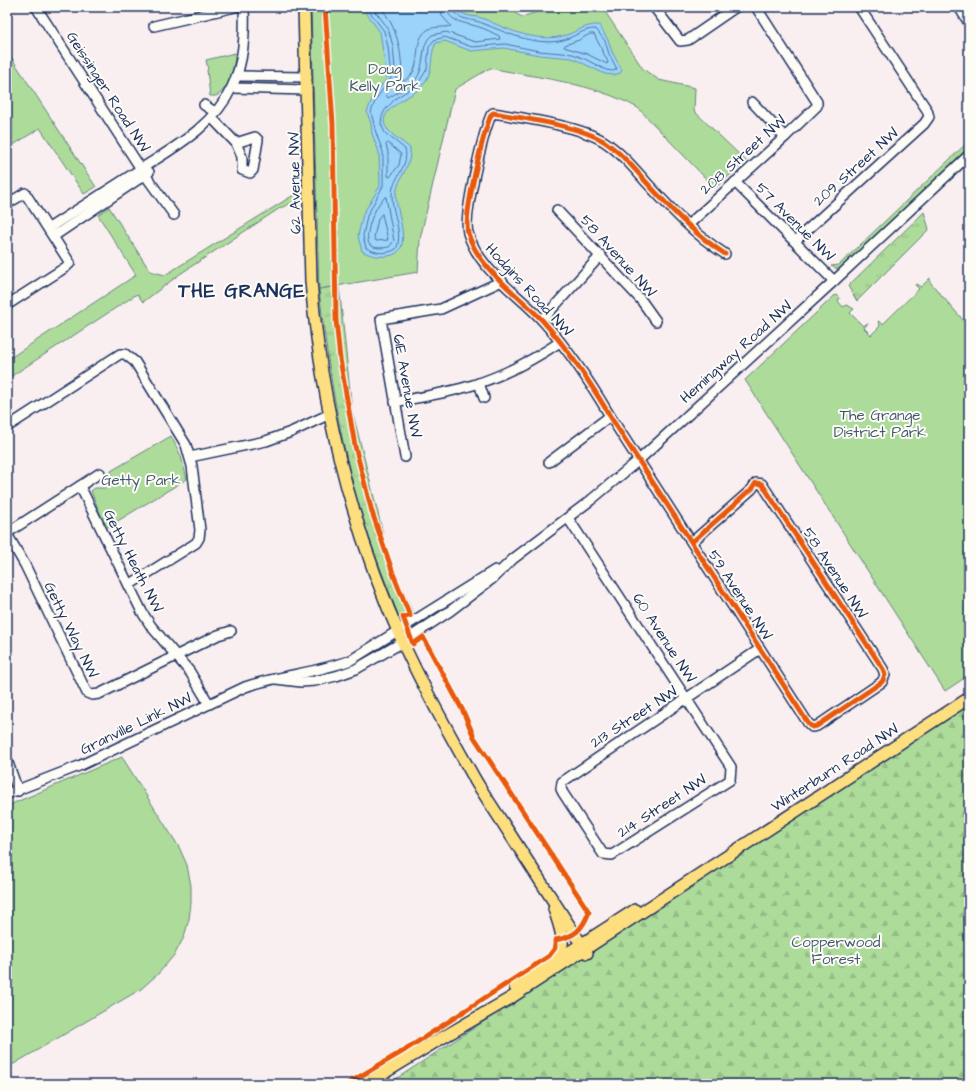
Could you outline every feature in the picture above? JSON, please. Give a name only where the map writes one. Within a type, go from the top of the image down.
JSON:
[{"type":"main road","name":"62 Avenue NW","points":[[299,7],[305,51]]},
{"type":"main road","name":"62 Avenue NW","points":[[304,7],[308,90],[314,315],[313,355],[327,415],[367,553],[400,644],[478,785],[584,949]]},
{"type":"main road","name":"Winterburn Road NW","points":[[434,1042],[498,1006],[584,949],[685,886],[717,863],[969,698]]},
{"type":"main road","points":[[550,897],[563,940],[562,952],[556,960]]},
{"type":"main road","name":"Winterburn Road NW","points":[[366,1084],[434,1042],[556,960],[584,949]]},
{"type":"street","name":"Geissinger Road NW","points":[[36,7],[143,172],[174,215]]},
{"type":"street","points":[[154,26],[235,7]]},
{"type":"street","points":[[51,232],[143,172],[214,115],[232,88],[242,56],[245,31],[244,7]]},
{"type":"street","points":[[654,7],[680,41],[688,40],[736,7]]},
{"type":"street","name":"208 Street NW","points":[[688,225],[817,106],[817,102],[756,7]]},
{"type":"street","name":"209 Street NW","points":[[796,241],[924,124],[929,117],[927,110],[859,7]]},
{"type":"street","points":[[959,7],[969,22]]},
{"type":"street","points":[[236,76],[307,77]]},
{"type":"street","points":[[232,88],[308,90]]},
{"type":"street","points":[[752,102],[785,137]]},
{"type":"street","points":[[204,105],[214,115],[236,143]]},
{"type":"street","name":"Hodgins Road NW","points":[[639,460],[610,416],[591,383],[560,342],[542,320],[488,268],[476,252],[468,232],[467,222],[469,202],[489,119],[493,113],[536,120],[595,137],[604,142],[622,156],[688,225],[711,245],[725,254]]},
{"type":"street","name":"Hemingway Road NW","points":[[395,633],[513,559],[568,518],[639,460],[834,281],[969,154]]},
{"type":"street","name":"57 Avenue NW","points":[[735,182],[796,241],[834,281]]},
{"type":"street","points":[[7,204],[25,193],[70,263],[7,305]]},
{"type":"street","name":"58 Avenue NW","points":[[557,210],[641,300],[656,321]]},
{"type":"street","points":[[542,320],[601,256]]},
{"type":"street","name":"61E Avenue NW","points":[[405,457],[381,319],[441,309],[502,281]]},
{"type":"street","points":[[395,402],[479,382],[520,366],[560,342]]},
{"type":"street","points":[[7,428],[120,354],[125,354],[135,362],[186,445],[190,457],[200,530],[199,538],[196,543],[129,586]]},
{"type":"street","points":[[479,382],[484,398]]},
{"type":"street","points":[[190,457],[266,441],[292,432],[327,415]]},
{"type":"street","points":[[549,462],[610,416]]},
{"type":"street","name":"59 Avenue NW","points":[[639,460],[808,723]]},
{"type":"street","points":[[7,533],[100,473]]},
{"type":"street","name":"58 Avenue NW","points":[[692,542],[752,489],[756,483],[762,484],[883,669],[884,675],[882,682],[817,726],[812,727],[808,723]]},
{"type":"street","name":"Getty Heath NW","points":[[80,486],[147,620],[190,672],[209,704]]},
{"type":"street","name":"60 Avenue NW","points":[[568,518],[731,767],[732,776]]},
{"type":"street","name":"Getty Way NW","points":[[7,533],[25,565],[87,693],[92,695],[99,694],[177,656]]},
{"type":"street","name":"Hemingway Road NW","points":[[400,644],[450,611],[492,579],[513,559]]},
{"type":"street","points":[[177,656],[218,635],[231,631]]},
{"type":"street","name":"Granville Link NW","points":[[7,794],[79,766],[146,736],[245,687],[258,682],[332,667],[351,660],[395,633]]},
{"type":"street","name":"Granville Link NW","points":[[276,679],[300,682],[331,678],[362,666],[400,644]]},
{"type":"street","name":"213 Street NW","points":[[606,856],[603,854],[563,793],[561,789],[562,782],[760,649]]},
{"type":"street","points":[[7,760],[18,791]]},
{"type":"street","name":"214 Street NW","points":[[606,856],[612,855],[730,780],[732,776]]},
{"type":"green space","name":"Doug Kelly Park","points":[[311,7],[504,7],[522,17],[551,7],[602,7],[643,69],[659,80],[695,88],[694,111],[746,161],[715,188],[638,108],[585,87],[547,78],[490,68],[455,89],[420,239],[418,272],[319,289]]},
{"type":"green space","points":[[7,51],[96,187],[84,194],[40,128],[7,149]]},
{"type":"green space","points":[[235,53],[234,64],[228,83],[221,93],[216,96],[210,96],[206,60]]},
{"type":"green space","points":[[969,141],[969,147],[841,269],[831,266],[839,265]]},
{"type":"green space","points":[[300,191],[302,199],[280,208],[180,274],[143,302],[137,294],[7,379],[7,360],[136,275],[98,215],[109,207],[150,271],[165,275]]},
{"type":"green space","points":[[924,212],[929,229],[857,301],[848,286]]},
{"type":"green space","name":"The Grange District Park","points":[[930,278],[930,282],[969,327],[969,675],[945,691],[745,380],[834,296],[837,295],[840,298],[838,301],[843,307],[847,305],[854,309],[850,313],[863,326],[868,323],[864,328],[871,335],[880,326],[878,321],[883,324],[919,289],[915,285],[916,284],[921,287]]},
{"type":"green space","points":[[339,286],[352,410],[389,557],[413,613],[401,622],[372,546],[357,499],[344,447],[334,395],[319,289]]},
{"type":"green space","name":"Getty Park","points":[[171,436],[181,456],[187,479],[106,528],[91,491],[95,488],[106,488],[112,481],[111,471]]},
{"type":"green space","name":"Copperwood Forest","points":[[969,705],[969,1084],[388,1084]]},
{"type":"green space","points":[[122,757],[179,847],[187,865],[191,886],[191,903],[189,919],[184,937],[175,954],[159,973],[141,989],[7,1068],[7,806]]},
{"type":"water","points":[[362,7],[453,7],[468,16],[482,18],[529,36],[548,38],[564,36],[588,26],[599,25],[622,70],[620,73],[614,75],[605,74],[572,58],[539,55],[504,48],[471,51],[445,41],[436,43],[432,54],[429,74],[422,86],[389,110],[385,116],[384,123],[388,130],[410,148],[409,160],[399,182],[396,194],[403,240],[401,247],[396,253],[388,256],[372,255],[362,251],[358,236],[363,214],[380,186],[379,152],[372,134],[371,124],[367,112],[373,97],[387,78],[380,32]]},
{"type":"cycle path","points":[[325,7],[333,124],[336,320],[340,359],[355,446],[372,512],[394,576],[410,616],[403,617],[413,644],[423,637],[463,711],[474,737],[589,912],[584,924],[577,932],[568,937],[555,940],[555,948],[549,956],[405,1050],[347,1084]]},
{"type":"cycle path","points":[[692,542],[752,489],[756,483],[762,484],[883,669],[885,675],[882,682],[817,726],[812,727],[808,723],[578,366],[561,342],[542,320],[490,270],[481,258],[473,246],[468,233],[467,224],[471,193],[483,139],[491,115],[493,113],[551,123],[595,136],[605,142],[627,161],[684,221],[704,239],[725,254]]},
{"type":"district","name":"THE GRANGE","points":[[242,291]]}]
